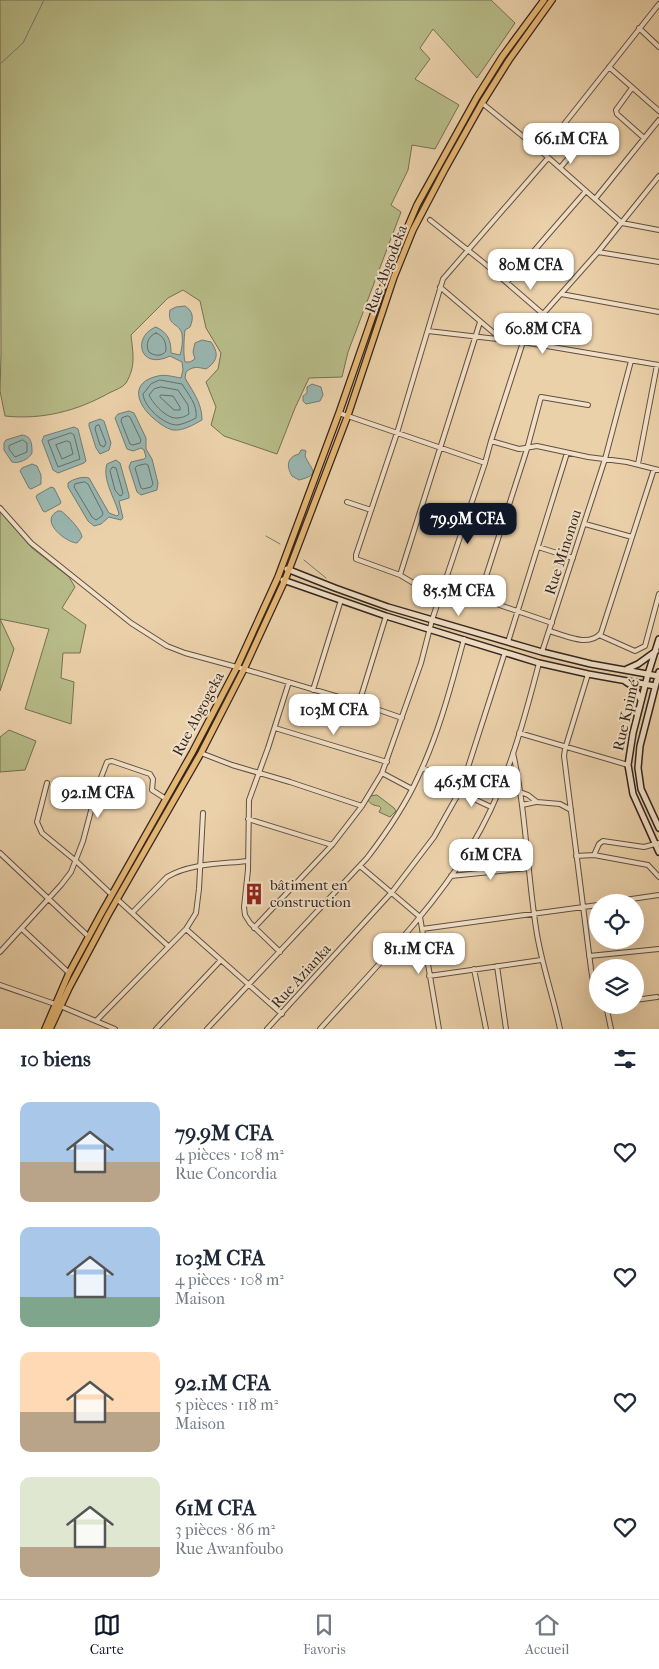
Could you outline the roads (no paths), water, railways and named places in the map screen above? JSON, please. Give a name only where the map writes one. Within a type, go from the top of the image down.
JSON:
[{"type":"main road","name":"Rue Abgodeka","points":[[282,566],[406,228],[477,97],[502,57],[544,0]]},
{"type":"main road","name":"Rue Abgodeka","points":[[289,570],[348,416],[403,254],[414,230],[482,103],[514,53],[552,0]]},
{"type":"main road","points":[[282,566],[344,591],[432,620],[542,652],[591,664],[648,674],[659,674]]},
{"type":"main road","name":"Rue Abgogeka","points":[[50,1029],[69,973],[237,667],[282,566]]},
{"type":"main road","name":"Rue Abgogeka","points":[[44,1029],[202,754],[244,669],[289,570]]},
{"type":"main road","points":[[278,577],[386,616],[539,663],[656,686]]},
{"type":"main road","name":"Rue Kpimé","points":[[659,640],[645,684],[630,747],[628,765],[633,794],[659,852]]},
{"type":"main road","points":[[627,670],[656,651]]},
{"type":"main road","name":"Rue Kpimé","points":[[659,674],[640,746],[638,768],[641,789],[659,828]]},
{"type":"main road","points":[[624,681],[634,687],[641,701]]},
{"type":"street","points":[[542,152],[659,4]]},
{"type":"street","points":[[639,28],[659,47]]},
{"type":"street","points":[[608,67],[659,111]]},
{"type":"street","points":[[632,88],[616,110],[617,114],[644,138]]},
{"type":"street","points":[[482,103],[542,152],[622,223],[659,230]]},
{"type":"street","points":[[595,199],[659,120]]},
{"type":"street","points":[[560,168],[586,138]]},
{"type":"street","points":[[439,601],[400,575],[356,559],[356,555],[397,433],[443,279],[548,158]]},
{"type":"street","points":[[254,928],[332,845],[362,806],[382,774],[421,662],[432,620],[523,342],[543,314],[598,252],[659,176]]},
{"type":"street","points":[[507,282],[586,191]]},
{"type":"street","points":[[430,220],[507,282],[543,314]]},
{"type":"street","points":[[598,252],[659,262]]},
{"type":"street","points":[[440,287],[501,340]]},
{"type":"street","points":[[561,294],[659,312]]},
{"type":"street","points":[[400,575],[480,322]]},
{"type":"street","points":[[428,331],[475,338],[523,342],[658,365],[638,464]]},
{"type":"street","name":"Rue Minonou","points":[[542,652],[605,459],[631,361]]},
{"type":"street","points":[[479,598],[527,449],[541,396],[588,405]]},
{"type":"street","points":[[339,413],[484,463]]},
{"type":"street","points":[[491,441],[519,449],[537,446],[657,469],[599,635],[585,640],[550,631]]},
{"type":"street","points":[[508,642],[567,453]]},
{"type":"street","points":[[347,502],[371,510]]},
{"type":"street","points":[[0,508],[31,543],[142,631],[174,650],[289,682],[402,718]]},
{"type":"street","points":[[585,524],[632,538]]},
{"type":"street","points":[[538,547],[573,558]]},
{"type":"street","points":[[439,601],[454,594],[479,598],[552,623]]},
{"type":"street","points":[[635,652],[645,646],[659,594]]},
{"type":"street","points":[[313,690],[341,600]]},
{"type":"street","points":[[359,703],[386,616]]},
{"type":"street","points":[[599,635],[635,652],[641,661]]},
{"type":"street","points":[[207,1029],[360,866],[389,829],[422,768],[440,722],[464,639]]},
{"type":"street","name":"Rue Azianka","points":[[267,1029],[392,892],[434,837],[463,782],[504,652]]},
{"type":"street","points":[[320,1029],[420,918],[471,847],[491,807],[513,752],[539,663]]},
{"type":"street","points":[[588,674],[565,747],[564,756],[590,959]]},
{"type":"street","points":[[280,952],[254,928],[244,911],[248,861],[249,800],[275,728],[289,682]]},
{"type":"street","points":[[275,728],[387,762]]},
{"type":"street","points":[[518,733],[628,765]]},
{"type":"street","points":[[513,752],[522,805],[528,868],[541,960],[560,1029]]},
{"type":"street","points":[[202,754],[362,806]]},
{"type":"street","points":[[0,952],[68,876],[83,841],[105,764],[109,761],[150,774],[153,779],[152,790],[166,799]]},
{"type":"street","points":[[422,768],[463,782]]},
{"type":"street","points":[[382,774],[412,789]]},
{"type":"street","points":[[47,784],[37,822],[38,827],[42,833],[76,861],[111,894]]},
{"type":"street","points":[[459,792],[491,807]]},
{"type":"street","points":[[496,795],[520,792],[537,802]]},
{"type":"street","points":[[560,804],[570,797]]},
{"type":"street","points":[[522,805],[537,802],[560,804],[571,810]]},
{"type":"street","points":[[96,1021],[186,929],[196,913],[203,813]]},
{"type":"street","points":[[248,819],[332,845]]},
{"type":"street","points":[[594,855],[599,844],[603,841],[644,847],[657,844]]},
{"type":"street","points":[[0,853],[89,937]]},
{"type":"street","points":[[576,856],[594,855],[648,865],[659,877]]},
{"type":"street","points":[[133,912],[167,877],[182,870],[200,866],[248,861]]},
{"type":"street","points":[[360,866],[420,918],[439,1029]]},
{"type":"street","points":[[451,876],[528,868]]},
{"type":"street","points":[[644,897],[659,895]]},
{"type":"street","points":[[117,899],[168,946]]},
{"type":"street","points":[[422,929],[589,906]]},
{"type":"street","points":[[22,929],[69,973]]},
{"type":"street","points":[[186,929],[282,1014]]},
{"type":"street","points":[[590,956],[659,949]]},
{"type":"street","points":[[156,1029],[221,960]]},
{"type":"street","points":[[429,976],[541,960]]},
{"type":"street","points":[[497,966],[506,1029]]},
{"type":"street","points":[[474,969],[486,1029]]},
{"type":"street","points":[[0,985],[58,1005],[114,1029]]},
{"type":"street","points":[[644,999],[657,997]]},
{"type":"street","points":[[608,1014],[611,1029]]},
{"type":"water","points":[[185,306],[191,312],[192,321],[190,327],[185,330],[185,362],[195,359],[193,352],[195,343],[202,340],[211,342],[216,357],[213,363],[206,369],[195,368],[186,372],[185,378],[199,403],[202,420],[184,429],[173,430],[162,425],[147,412],[140,400],[139,394],[143,383],[149,379],[164,375],[181,378],[182,362],[170,356],[151,359],[142,351],[142,344],[148,331],[156,327],[168,337],[171,353],[180,355],[182,334],[170,319],[170,310]]},
{"type":"water","points":[[312,384],[321,387],[323,395],[320,401],[306,404],[303,401],[303,396],[307,393],[307,387]]},
{"type":"water","points":[[129,411],[134,413],[146,438],[146,449],[152,459],[158,483],[157,490],[141,495],[137,492],[129,467],[131,462],[146,457],[144,450],[141,448],[133,451],[127,449],[115,418],[118,414]]},
{"type":"water","points":[[100,419],[104,421],[111,443],[109,450],[100,454],[96,448],[89,423]]},
{"type":"water","points":[[74,427],[78,429],[86,461],[58,473],[53,470],[42,441],[44,436]]},
{"type":"water","points":[[22,435],[30,439],[32,453],[23,460],[12,462],[4,450],[4,443],[6,440]]},
{"type":"water","points":[[301,450],[306,451],[305,456],[313,473],[299,480],[292,476],[288,465],[292,457],[299,454]]},
{"type":"water","points":[[116,460],[120,463],[129,495],[129,498],[119,501],[123,518],[121,520],[109,517],[101,524],[94,526],[88,521],[68,487],[68,483],[78,478],[89,478],[109,513],[117,516],[119,514],[106,476],[107,464]]},
{"type":"water","points":[[32,464],[37,466],[41,475],[41,484],[31,489],[20,471],[22,468]]},
{"type":"water","points":[[51,487],[54,488],[61,502],[45,512],[36,497]]},
{"type":"water","points":[[58,511],[67,516],[80,531],[82,537],[77,543],[61,536],[53,526],[51,520]]},
{"type":"waterway","points":[[0,64],[23,43],[44,0]]},
{"type":"waterway","points":[[266,536],[280,544]]},
{"type":"waterway","points":[[304,560],[326,578]]},
{"type":"place","name":"bâtiment en construction","points":[[254,894]]}]
